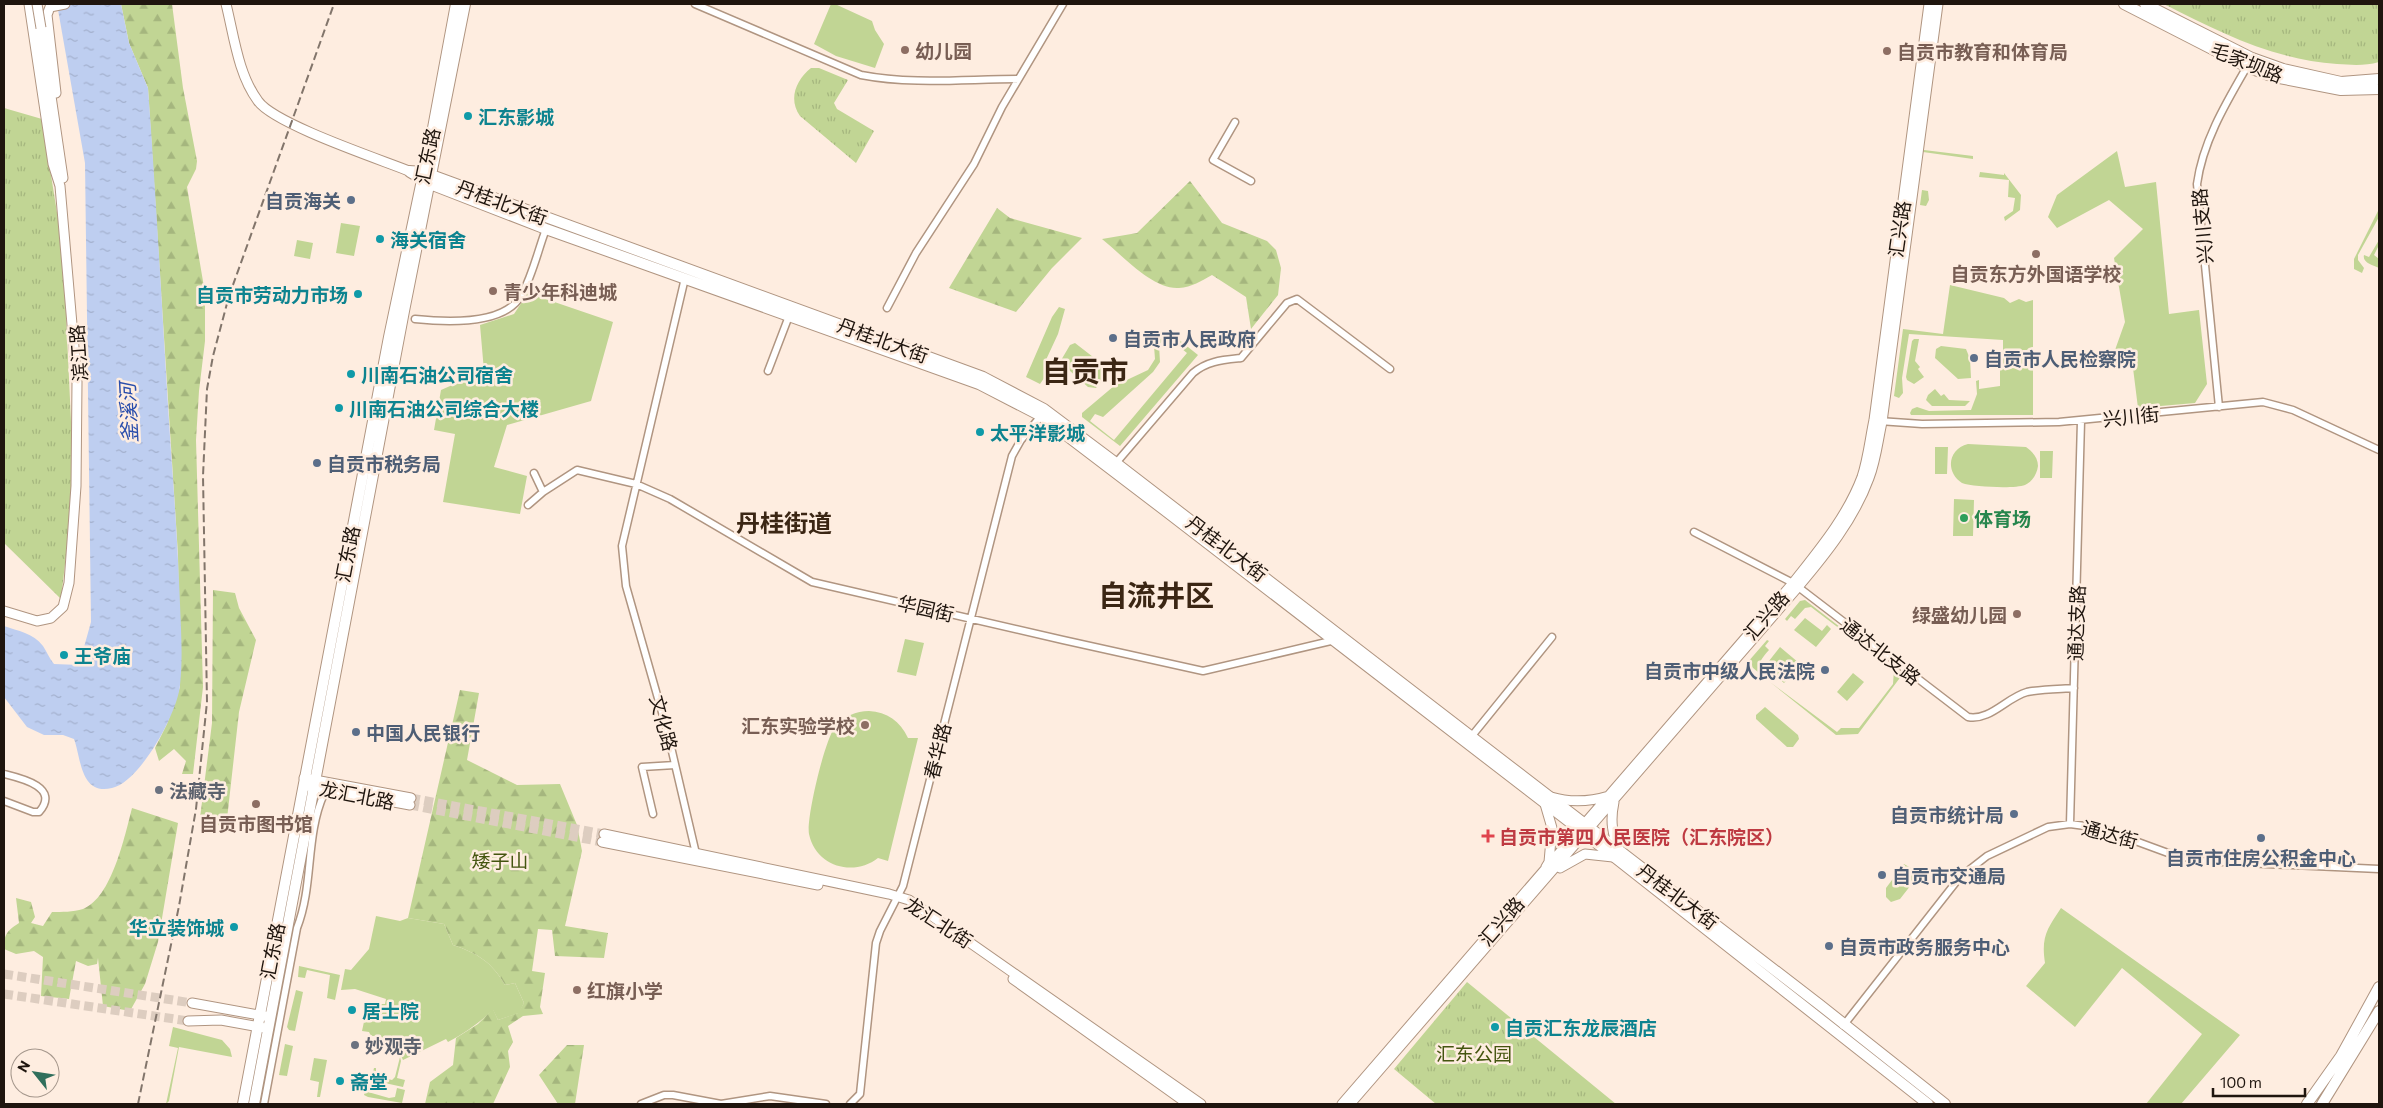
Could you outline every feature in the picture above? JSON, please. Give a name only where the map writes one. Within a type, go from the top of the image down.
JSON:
[{"type":"main road","points":[[37,29],[31,4],[52,6],[65,4]]},
{"type":"main road","points":[[37,4],[37,29]]},
{"type":"main road","name":"丹桂北大街","points":[[226,4],[242,68],[258,102],[265,108],[302,128],[427,178],[983,377],[1044,409],[1471,737],[1546,799]]},
{"type":"main road","name":"汇东路","points":[[427,178],[456,4]]},
{"type":"main road","name":"汇东路","points":[[254,1104],[263,1027],[387,346],[427,178],[465,4]]},
{"type":"main road","name":"汇兴路","points":[[1342,1104],[1585,829],[1796,585],[1854,497],[1878,421],[1929,4]]},
{"type":"main road","points":[[1878,421],[1938,4]]},
{"type":"main road","name":"毛家坝路","points":[[2124,4],[2250,62],[2341,82],[2379,79]]},
{"type":"main road","name":"毛家坝路","points":[[2145,4],[2274,77],[2341,90],[2379,88]]},
{"type":"main road","points":[[52,6],[47,19],[66,169],[65,184]]},
{"type":"main road","name":"滨江路","points":[[4,616],[37,625],[54,622],[67,609],[74,584],[80,486],[81,380],[65,184],[37,29]]},
{"type":"main road","name":"滨江路","points":[[4,611],[37,620],[52,618],[62,607],[69,583],[76,486],[77,382],[60,186],[53,164],[37,29]]},
{"type":"main road","name":"丹桂北大街","points":[[427,178],[546,229],[979,384],[1040,416],[1585,829],[1837,1033],[1928,1104]]},
{"type":"main road","name":"龙汇北路","points":[[309,782],[410,802],[331,790],[309,782]]},
{"type":"main road","points":[[1350,1104],[1542,878],[1549,862],[1552,828],[1546,799],[1590,802],[1612,797],[1612,832],[1617,854],[1585,854],[1542,878]]},
{"type":"main road","name":"龙汇北街","points":[[603,838],[898,899],[928,912],[1201,1104]]},
{"type":"main road","name":"丹桂北大街","points":[[1617,854],[1844,1024],[1945,1104]]},
{"type":"main road","name":"龙汇北街","points":[[898,899],[1188,1104]]},
{"type":"main road","points":[[2307,1104],[2340,1056],[2379,987]]},
{"type":"main road","points":[[263,1027],[221,1020],[191,1021],[199,1012],[194,1004],[265,1016]]},
{"type":"main road","points":[[2322,1104],[2379,1011]]},
{"type":"main road","name":"汇东路","points":[[243,1104],[263,1027]]},
{"type":"street","points":[[698,4],[833,65],[861,75],[886,80],[916,82],[1018,79]]},
{"type":"street","points":[[887,308],[916,253],[976,159],[1002,106],[1063,4]]},
{"type":"street","name":"兴川支路","points":[[2219,407],[2197,184],[2200,161],[2211,135],[2250,62]]},
{"type":"street","points":[[1235,122],[1212,160],[1251,181]]},
{"type":"street","points":[[415,319],[448,322],[467,321],[512,307],[522,295],[546,229]]},
{"type":"street","points":[[636,484],[685,278]]},
{"type":"street","points":[[1116,463],[1193,373],[1202,366],[1218,360],[1240,358],[1287,303],[1297,300],[1390,369]]},
{"type":"street","points":[[768,371],[789,316]]},
{"type":"street","name":"兴川街","points":[[1878,421],[1922,424],[2081,421],[2263,402],[2278,405],[2379,450]]},
{"type":"street","name":"春华路","points":[[850,1104],[860,1094],[876,943],[880,931],[898,899],[972,619],[1012,456],[1021,440],[1040,416]]},
{"type":"street","name":"通达支路","points":[[2070,824],[2081,421]]},
{"type":"street","name":"华园街","points":[[528,505],[543,492],[577,470],[636,484],[670,499],[805,579],[1203,671],[1335,640]]},
{"type":"street","points":[[534,473],[543,492]]},
{"type":"street","name":"文化路","points":[[636,484],[622,546],[626,586],[676,765],[697,857]]},
{"type":"street","name":"通达北支路","points":[[1694,532],[1796,585],[1968,717],[1974,718],[1986,715],[2026,693],[2074,688]]},
{"type":"street","points":[[1471,737],[1552,636]]},
{"type":"street","points":[[653,814],[642,767],[676,765]]},
{"type":"street","points":[[4,774],[28,780],[42,790],[44,806],[39,812],[33,812],[4,801]]},
{"type":"street","points":[[264,1104],[296,928],[302,916],[318,811],[324,794],[331,790]]},
{"type":"street","name":"通达街","points":[[1837,1033],[1945,896],[1968,870],[1987,856],[2048,827],[2070,824],[2100,828],[2168,853],[2202,861],[2379,868]]},
{"type":"street","points":[[641,1104],[664,1095],[721,1104],[770,1096],[826,1104]]},
{"type":"green space","points":[[121,4],[172,4],[183,88],[197,161],[196,169],[187,187],[205,293],[205,341],[196,440],[203,687],[193,774],[182,774],[186,761],[174,749],[159,761],[155,748],[167,724],[180,687],[178,555],[148,88],[129,43]]},
{"type":"green space","points":[[831,4],[835,4],[872,21],[875,30],[884,44],[875,68],[836,56],[814,44]]},
{"type":"green space","points":[[2164,4],[2379,4],[2379,62],[2364,65],[2343,64],[2291,57],[2269,51],[2226,34]]},
{"type":"green space","points":[[811,68],[819,68],[848,80],[834,103],[837,109],[874,131],[856,163],[800,116],[796,110],[795,90],[801,78]]},
{"type":"green space","points":[[4,108],[42,119],[63,250],[74,485],[61,599],[4,543]]},
{"type":"green space","points":[[1922,150],[1973,156],[1973,159],[1923,152]]},
{"type":"green space","points":[[2117,151],[2125,187],[2156,182],[2169,314],[2199,310],[2207,384],[2195,403],[2138,408],[2131,352],[2115,350],[2125,322],[2114,258],[2143,229],[2109,200],[2057,228],[2048,217],[2057,195]]},
{"type":"green space","points":[[1980,172],[2004,175],[2004,173],[2021,195],[2020,210],[2005,221],[2004,217],[2013,211],[2015,198],[2008,197],[2009,180],[1979,177]]},
{"type":"green space","points":[[1190,181],[1222,223],[1267,241],[1276,250],[1281,268],[1278,295],[1251,329],[1246,297],[1212,275],[1188,286],[1179,288],[1169,287],[1148,278],[1102,239],[1137,233]]},
{"type":"green space","points":[[1922,190],[1928,191],[1929,200],[1926,206],[1920,205]]},
{"type":"green space","points":[[997,208],[1010,218],[1082,238],[1052,268],[1016,312],[949,288]]},
{"type":"green space","points":[[2379,209],[2379,217],[2358,255],[2358,260],[2364,268],[2362,273],[2354,269],[2354,259]]},
{"type":"green space","points":[[341,223],[360,226],[354,256],[336,253]]},
{"type":"green space","points":[[297,240],[313,243],[310,259],[294,256]]},
{"type":"green space","points":[[2379,240],[2379,245],[2374,255],[2379,259],[2379,268],[2368,263],[2364,255],[2369,257]]},
{"type":"green space","points":[[1950,285],[2004,298],[2010,303],[2019,299],[2026,302],[2033,300],[2033,415],[1911,415],[1910,413],[1912,409],[1917,407],[1929,411],[1971,410],[1977,394],[1976,381],[1979,380],[1979,389],[2000,386],[2000,352],[2003,351],[2003,340],[1909,334],[1902,378],[1903,393],[1899,398],[1894,396],[1903,329],[1943,334]]},
{"type":"green space","points":[[528,293],[613,322],[591,401],[507,425],[494,467],[527,476],[520,514],[443,502],[455,434],[434,430],[441,390],[484,371],[480,325],[514,314]]},
{"type":"green space","points":[[1059,307],[1065,309],[1058,334],[1045,362],[1051,368],[1040,384],[1026,377],[1052,317]]},
{"type":"green space","points":[[1168,331],[1198,355],[1120,446],[1082,417],[1082,413],[1114,386],[1148,370],[1155,359],[1154,346]],"holes":[[[1166,336],[1187,353],[1114,440],[1090,421],[1095,414],[1103,417],[1153,372],[1160,362],[1159,345]]]},
{"type":"green space","points":[[1919,339],[1915,361],[1924,377],[1914,384],[1907,380],[1906,377],[1912,341]]},
{"type":"green space","points":[[1075,343],[1106,367],[1108,374],[1096,388],[1088,387],[1060,362],[1070,345]]},
{"type":"green space","points":[[1941,346],[1966,349],[1970,359],[1971,378],[1958,379],[1935,358],[1936,349]]},
{"type":"green space","points":[[1935,389],[1941,396],[1944,394],[1949,400],[1970,401],[1965,406],[1932,406],[1926,400],[1928,395]]},
{"type":"green space","points":[[1968,444],[2026,447],[2036,458],[2038,463],[2037,472],[2030,482],[2020,486],[1994,487],[1962,483],[1953,473],[1951,461],[1956,451]]},
{"type":"green space","points":[[1935,447],[1948,447],[1947,474],[1935,474]]},
{"type":"green space","points":[[2040,451],[2053,451],[2052,478],[2040,478]]},
{"type":"green space","name":"体育场","points":[[1954,499],[1974,500],[1973,536],[1953,536]]},
{"type":"green space","points":[[213,590],[235,593],[239,608],[256,640],[239,712],[226,828],[200,818],[212,723]]},
{"type":"green space","points":[[1805,600],[1902,675],[1858,734],[1836,735],[1770,682],[1837,732],[1841,728],[1859,728],[1893,684],[1894,670],[1811,607],[1805,608],[1795,619],[1791,616],[1787,621],[1785,619],[1800,601]]},
{"type":"green space","points":[[1805,618],[1822,631],[1827,625],[1831,629],[1816,647],[1794,630]]},
{"type":"green space","points":[[905,639],[924,643],[916,676],[897,672]]},
{"type":"green space","points":[[1767,640],[1769,641],[1765,646],[1769,650],[1761,660],[1759,667],[1764,677],[1747,663]]},
{"type":"green space","points":[[1780,647],[1800,666],[1784,683],[1765,666]]},
{"type":"green space","points":[[1853,673],[1864,682],[1847,701],[1837,692]]},
{"type":"green space","name":"矮子山","points":[[460,690],[479,693],[467,760],[517,785],[560,784],[577,825],[582,851],[565,926],[608,933],[604,958],[555,956],[552,930],[538,929],[532,971],[545,973],[540,1007],[543,1014],[523,1016],[508,1026],[513,1042],[508,1051],[510,1067],[493,1104],[425,1104],[430,1082],[453,1065],[456,1038],[478,1024],[493,1009],[498,1020],[518,1013],[524,1003],[515,983],[505,985],[495,970],[483,959],[453,945],[444,924],[408,918]]},
{"type":"green space","points":[[1765,707],[1798,735],[1799,739],[1793,747],[1787,747],[1756,719],[1756,715]]},
{"type":"green space","points":[[869,711],[882,713],[892,718],[908,738],[918,738],[888,861],[878,858],[858,867],[837,866],[819,854],[809,834],[813,796],[826,747],[835,727],[850,715]]},
{"type":"green space","points":[[132,808],[178,823],[158,942],[145,984],[130,1011],[103,1006],[98,958],[97,964],[88,966],[76,961],[69,999],[41,996],[43,957],[34,951],[16,954],[4,949],[7,933],[19,923],[16,898],[31,902],[35,917],[31,923],[43,926],[52,912],[79,910],[93,903],[102,892],[116,864]]},
{"type":"green space","points":[[1904,864],[1916,871],[1918,876],[1900,899],[1891,902],[1886,897],[1886,888]]},
{"type":"green space","points":[[2061,908],[2240,1035],[2181,1104],[2146,1104],[2202,1034],[2122,968],[2075,1027],[2026,986],[2045,963],[2044,946],[2046,934]]},
{"type":"green space","points":[[376,916],[400,921],[408,918],[444,924],[453,945],[483,959],[495,970],[505,985],[515,983],[524,1003],[519,1013],[498,1020],[493,1010],[472,1028],[454,1039],[448,1042],[446,1039],[403,1060],[394,1041],[381,1047],[378,1036],[371,1036],[369,1032],[362,1031],[365,1017],[368,1017],[369,1004],[385,1004],[386,999],[355,989],[341,990],[345,969],[351,970],[369,949]]},
{"type":"green space","points":[[299,966],[340,975],[335,1000],[327,998],[330,975],[307,970],[305,978],[298,977]]},
{"type":"green space","name":"汇东公园","points":[[1467,982],[1616,1104],[1436,1104],[1394,1069]]},
{"type":"green space","points":[[296,990],[303,992],[295,1031],[289,1030],[287,1027]]},
{"type":"green space","points":[[173,1027],[222,1040],[230,1049],[232,1057],[179,1047],[169,1101],[166,1104],[178,1048],[169,1046]]},
{"type":"green space","points":[[285,1044],[293,1046],[287,1076],[279,1075]]},
{"type":"green space","points":[[567,1045],[584,1045],[575,1104],[558,1104],[539,1075]]},
{"type":"green space","points":[[400,1057],[401,1061],[397,1078],[405,1080],[403,1087],[371,1080],[374,1068],[376,1068],[376,1076],[392,1080],[395,1077]]},
{"type":"green space","points":[[314,1058],[327,1060],[320,1097],[317,1097],[319,1082],[310,1080]]},
{"type":"green space","points":[[366,1088],[368,1092],[389,1098],[395,1097],[397,1088],[405,1090],[402,1103],[368,1097],[364,1095]]},
{"type":"water","name":"釜溪河","points":[[57,4],[121,4],[129,43],[148,88],[177,547],[182,655],[178,697],[165,728],[145,760],[123,783],[112,788],[101,789],[88,781],[81,765],[74,739],[63,735],[44,735],[27,727],[4,697],[4,626],[35,638],[43,646],[54,664],[79,665],[91,622],[85,163]]},
{"type":"tunnel","points":[[411,798],[604,834]]},
{"type":"tunnel","points":[[410,805],[602,842]]},
{"type":"tunnel","points":[[4,974],[192,1003]]},
{"type":"tunnel","points":[[4,994],[188,1021]]},
{"type":"railway","points":[[138,1104],[179,906],[196,809],[207,702],[203,476],[207,389],[213,356],[229,296],[334,4]]},
{"type":"place","name":"幼儿园","points":[[905,50]]},
{"type":"place","name":"自贡市教育和体育局","points":[[1887,51]]},
{"type":"place","name":"汇东影城","points":[[468,116]]},
{"type":"place","name":"自贡海关","points":[[351,200]]},
{"type":"place","name":"海关宿舍","points":[[380,239]]},
{"type":"place","name":"自贡东方外国语学校","points":[[2036,254]]},
{"type":"place","name":"青少年科迪城","points":[[493,291]]},
{"type":"place","name":"自贡市劳动力市场","points":[[358,294]]},
{"type":"place","name":"自贡市人民政府","points":[[1113,338]]},
{"type":"place","name":"自贡市人民检察院","points":[[1974,358]]},
{"type":"place","name":"川南石油公司宿舍","points":[[351,374]]},
{"type":"place","name":"川南石油公司综合大楼","points":[[339,408]]},
{"type":"place","name":"太平洋影城","points":[[980,432]]},
{"type":"place","name":"自贡市税务局","points":[[317,463]]},
{"type":"place","name":"体育场","points":[[1964,518]]},
{"type":"place","name":"绿盛幼儿园","points":[[2017,614]]},
{"type":"place","name":"王爷庙","points":[[64,655]]},
{"type":"place","name":"自贡市中级人民法院","points":[[1825,670]]},
{"type":"place","name":"汇东实验学校","points":[[865,725]]},
{"type":"place","name":"中国人民银行","points":[[356,732]]},
{"type":"place","name":"法藏寺","points":[[159,790]]},
{"type":"place","name":"自贡市图书馆","points":[[256,804]]},
{"type":"place","name":"自贡市统计局","points":[[2014,814]]},
{"type":"place","name":"自贡市第四人民医院（汇东院区）","points":[[1488,836]]},
{"type":"place","name":"自贡市住房公积金中心","points":[[2261,838]]},
{"type":"place","name":"自贡市交通局","points":[[1882,875]]},
{"type":"place","name":"华立装饰城","points":[[234,927]]},
{"type":"place","name":"自贡市政务服务中心","points":[[1829,946]]},
{"type":"place","name":"红旗小学","points":[[577,990]]},
{"type":"place","name":"居士院","points":[[352,1010]]},
{"type":"place","name":"自贡汇东龙辰酒店","points":[[1495,1027]]},
{"type":"place","name":"妙观寺","points":[[355,1045]]},
{"type":"place","name":"斋堂","points":[[340,1081]]},
{"type":"district","name":"自贡市","points":[[1085,370]]},
{"type":"district","name":"丹桂街道","points":[[784,522]]},
{"type":"district","name":"自流井区","points":[[1156,594]]}]
